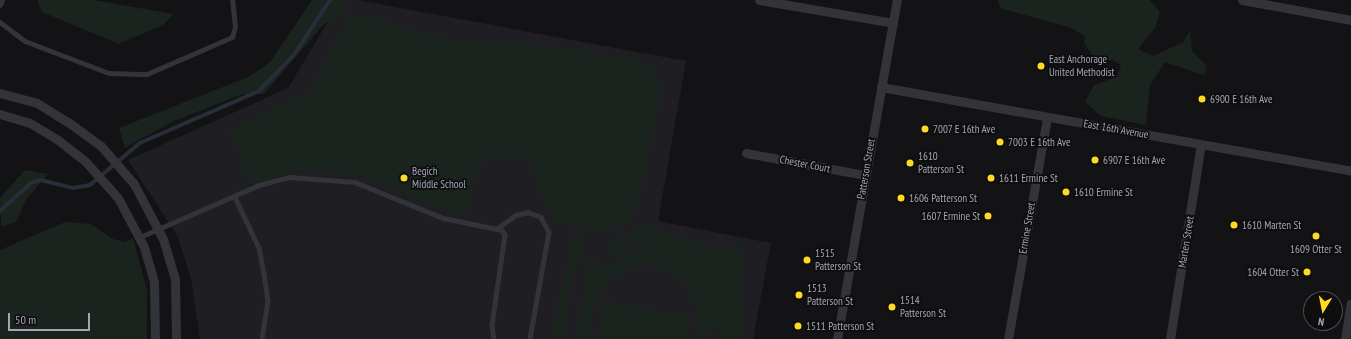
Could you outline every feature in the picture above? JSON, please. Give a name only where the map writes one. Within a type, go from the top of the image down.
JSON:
[{"type":"street","points":[[759,0],[893,23]]},
{"type":"street","name":"Patterson Street","points":[[837,339],[897,0]]},
{"type":"street","points":[[1242,0],[1351,20]]},
{"type":"street","name":"East 16th Avenue","points":[[881,87],[1351,171]]},
{"type":"street","points":[[0,93],[37,103],[101,146],[134,184],[158,228],[175,279],[176,339]]},
{"type":"street","points":[[0,114],[30,123],[85,162],[118,198],[140,237],[154,283],[155,339]]},
{"type":"street","name":"Ermine Street","points":[[1008,339],[1046,116]]},
{"type":"street","name":"Marten Street","points":[[1170,339],[1201,144]]},
{"type":"street","name":"Chester Court","points":[[746,153],[865,175]]},
{"type":"street","points":[[1345,339],[1351,303]]},
{"type":"lane","points":[[0,5],[2,0]]},
{"type":"lane","points":[[0,22],[25,41],[110,73],[147,74],[232,37],[236,26],[232,0]]},
{"type":"lane","points":[[140,237],[158,228],[235,197],[259,185],[289,177],[320,176],[355,182],[443,218],[496,229],[505,235],[492,325],[494,339]]},
{"type":"lane","points":[[235,197],[259,248],[264,273],[268,301],[262,339]]},
{"type":"lane","points":[[496,229],[510,218],[528,212],[541,217],[549,232],[530,339]]},
{"type":"shaded area","points":[[37,0],[93,0],[174,14],[163,25],[119,44],[42,12]]},
{"type":"shaded area","points":[[312,0],[350,0],[345,13],[324,24],[264,94],[243,94],[174,121],[125,148],[119,128],[248,77],[270,62]]},
{"type":"shaded area","name":"Begich Middle School","points":[[341,0],[357,0],[686,61],[658,221],[771,243],[753,339],[200,339],[191,279],[178,237],[128,160],[288,88]]},
{"type":"shaded area","points":[[998,0],[1150,0],[1160,12],[1155,28],[1138,49],[1153,56],[1183,42],[1190,30],[1192,51],[1207,66],[1204,75],[1165,62],[1150,85],[1146,125],[1101,116],[1085,102],[1094,85],[1117,77],[1121,65],[1112,60],[1098,63],[1084,43],[1085,36],[1071,28],[1000,8]]},
{"type":"shaded area","points":[[363,14],[421,33],[471,42],[553,45],[637,60],[650,67],[660,81],[660,103],[637,209],[626,223],[613,230],[598,230],[558,224],[542,203],[529,159],[491,158],[476,171],[468,218],[438,210],[391,187],[347,173],[304,171],[249,184],[229,131],[308,92],[344,25],[353,16]]},
{"type":"shaded area","points":[[25,170],[48,174],[26,200],[16,222],[1,227],[0,198]]},
{"type":"shaded area","points":[[65,222],[91,224],[113,239],[125,242],[133,238],[147,290],[147,339],[0,339],[0,250]]},
{"type":"shaded area","points":[[638,224],[710,245],[746,247],[741,273],[742,339],[718,339],[720,329],[711,327],[708,339],[695,339],[697,310],[688,289],[667,271],[644,266],[631,268],[612,279],[596,302],[589,339],[575,339],[589,257],[603,260],[602,268],[628,254],[649,252],[646,247],[633,248],[607,258],[610,240],[625,237]]},
{"type":"shaded area","points":[[572,233],[586,235],[582,262],[576,262],[563,339],[551,339]]},
{"type":"shaded area","points":[[603,301],[692,316],[688,339],[596,339]]},
{"type":"waterway","points":[[0,211],[31,183],[41,180],[73,188],[90,185],[140,143],[259,91],[294,55],[330,0]]},
{"type":"place","name":"East Anchorage United Methodist","points":[[1041,66]]},
{"type":"place","name":"6900 E 16th Ave","points":[[1202,99]]},
{"type":"place","name":"7007 E 16th Ave","points":[[925,129]]},
{"type":"place","name":"7003 E 16th Ave","points":[[1000,142]]},
{"type":"place","name":"6907 E 16th Ave","points":[[1095,160]]},
{"type":"place","name":"1610 Patterson St","points":[[910,163]]},
{"type":"place","name":"Begich Middle School","points":[[404,178]]},
{"type":"place","name":"1611 Ermine St","points":[[991,178]]},
{"type":"place","name":"1610 Ermine St","points":[[1066,192]]},
{"type":"place","name":"1606 Patterson St","points":[[901,198]]},
{"type":"place","name":"1607 Ermine St","points":[[988,216]]},
{"type":"place","name":"1610 Marten St","points":[[1234,225]]},
{"type":"place","name":"1609 Otter St","points":[[1316,236]]},
{"type":"place","name":"1515 Patterson St","points":[[807,260]]},
{"type":"place","name":"1604 Otter St","points":[[1307,272]]},
{"type":"place","name":"1513 Patterson St","points":[[799,295]]},
{"type":"place","name":"1514 Patterson St","points":[[892,307]]},
{"type":"place","name":"1511 Patterson St","points":[[798,326]]}]
